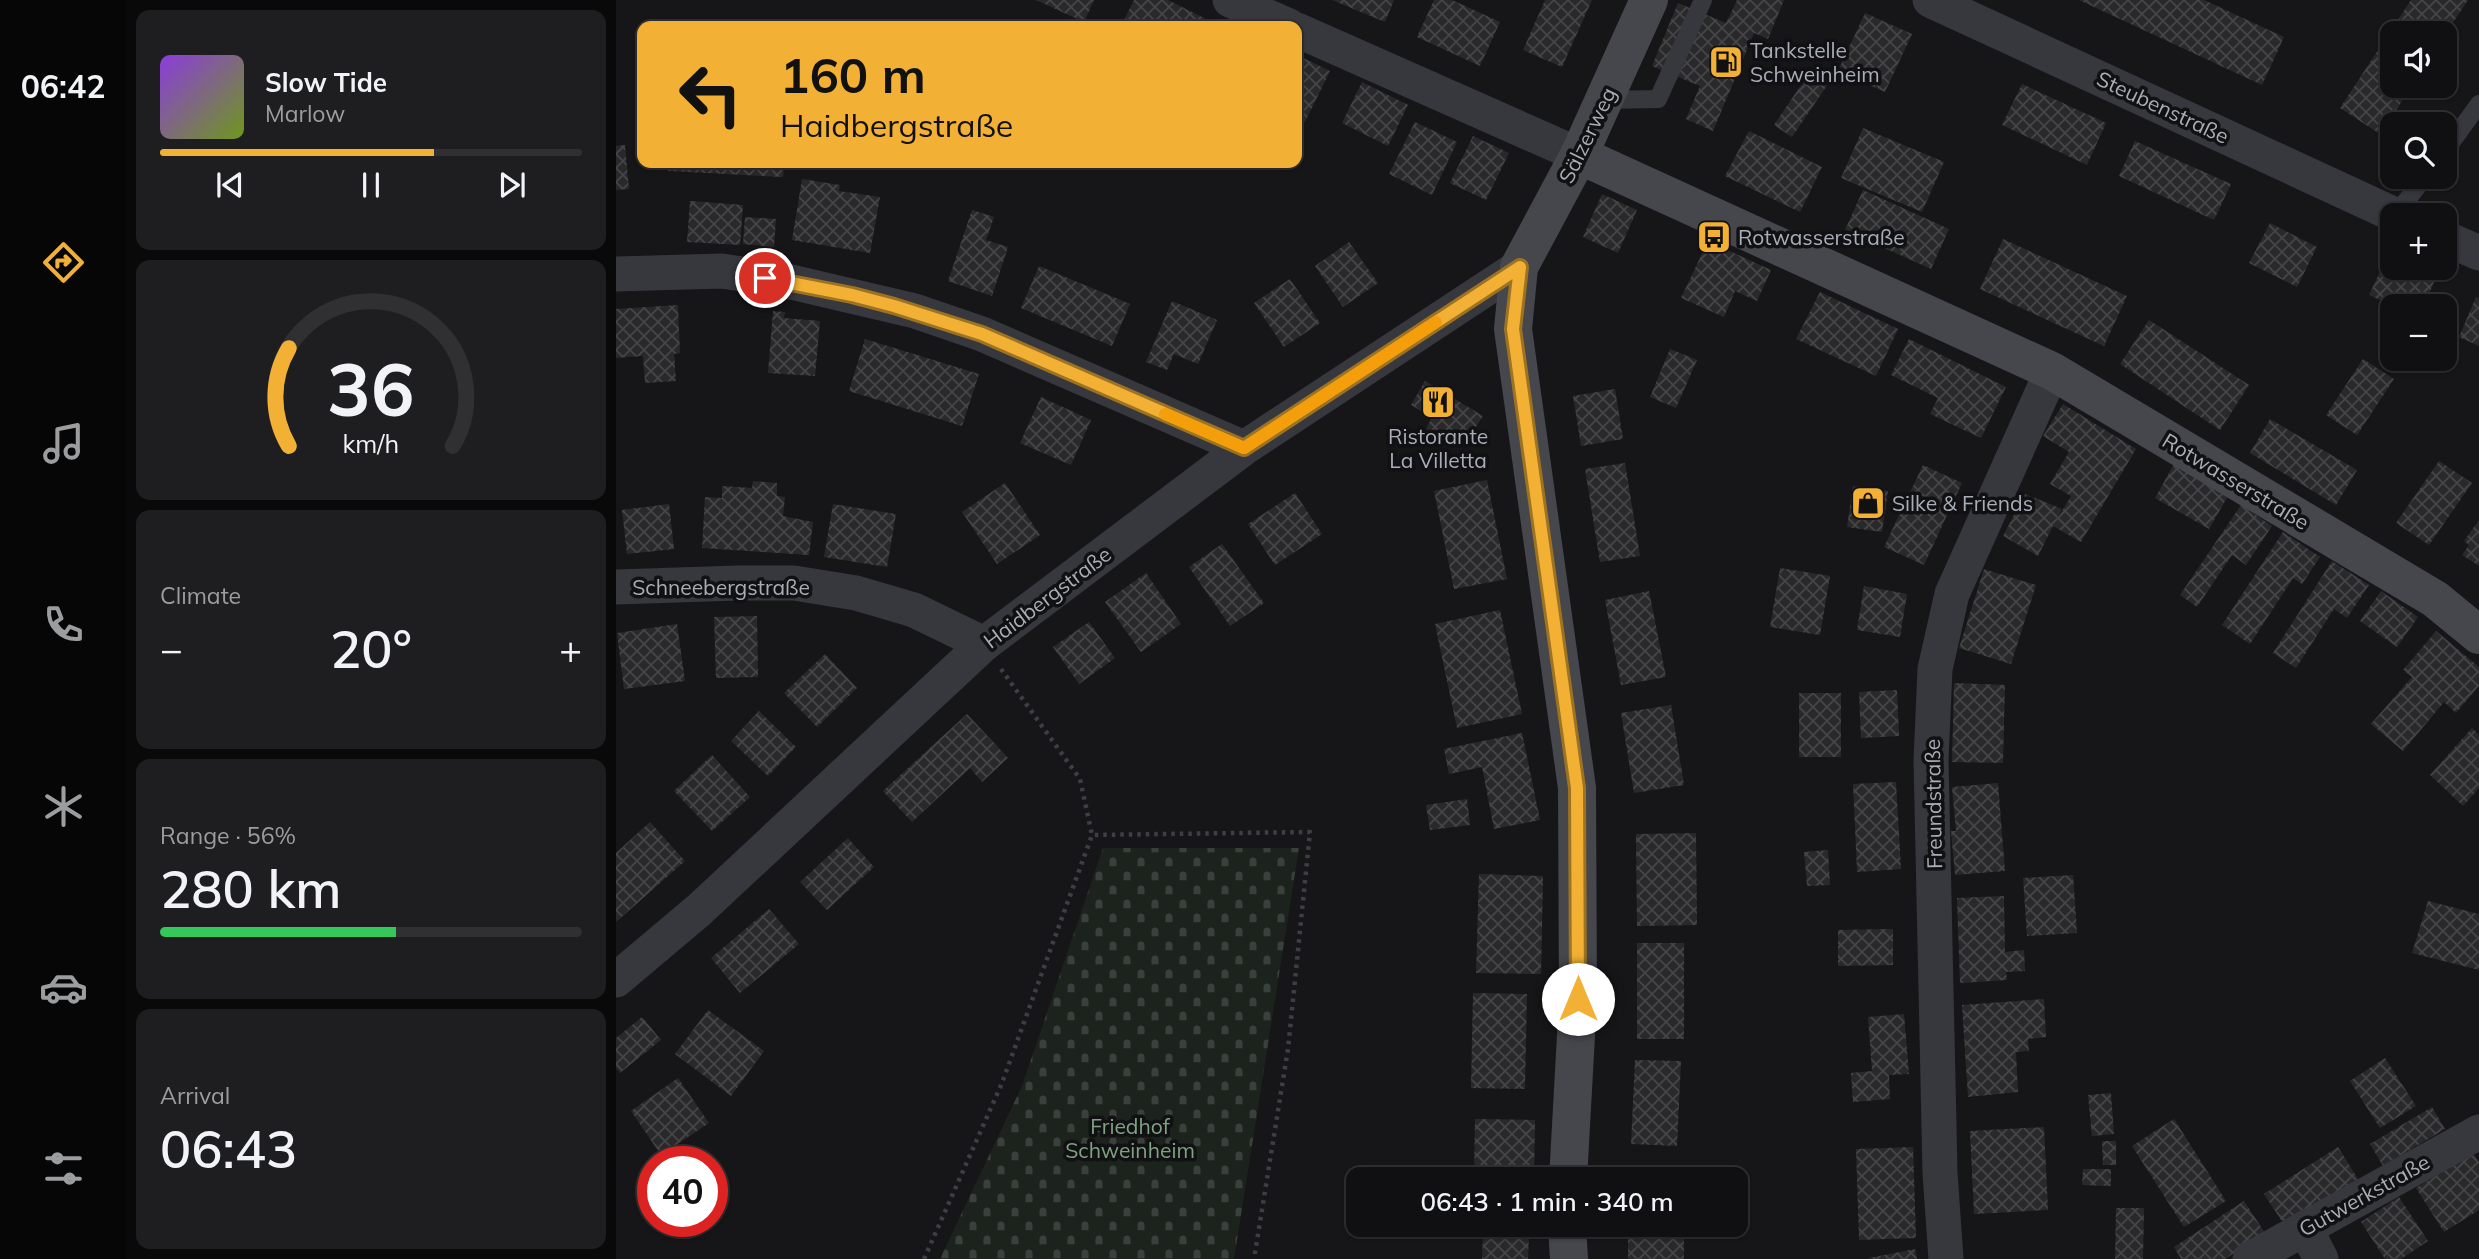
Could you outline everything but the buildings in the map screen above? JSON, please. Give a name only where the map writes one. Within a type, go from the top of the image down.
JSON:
[{"type":"street","points":[[1230,0],[1278,21]]},
{"type":"street","name":"Sälzerweg","points":[[1520,267],[1579,155],[1649,0]]},
{"type":"street","name":"Steubenstraße","points":[[1930,0],[2380,208]]},
{"type":"street","name":"Rotwasserstraße","points":[[1302,32],[1579,155],[2052,371],[2435,599],[2479,635]]},
{"type":"street","points":[[2457,243],[2479,253]]},
{"type":"street","points":[[1520,267],[1513,329],[1577,788],[1578,999],[1569,1167]]},
{"type":"street","name":"Haidbergstraße","points":[[616,980],[699,910],[984,644],[1244,448],[1520,267]]},
{"type":"street","points":[[616,274],[722,271],[800,284],[915,311],[982,334],[1244,448]]},
{"type":"street","name":"Freundstraße","points":[[1946,1259],[1940,1173],[1931,773],[1934,669],[1952,594],[2052,371]]},
{"type":"street","name":"Schneebergstraße","points":[[616,587],[794,583],[856,593],[915,610],[984,644]]},
{"type":"street","name":"Gutwerkstraße","points":[[2250,1259],[2479,1132]]},
{"type":"street","points":[[2305,1228],[2321,1259]]},
{"type":"street","points":[[1568,1237],[1569,1259]]},
{"type":"lane","points":[[1604,100],[1658,99],[1703,0]]},
{"type":"lane","points":[[2457,134],[2479,104]]},
{"type":"lane","points":[[2404,203],[2416,189]]},
{"type":"path","points":[[924,1259],[1003,1083],[1092,835],[1080,779],[984,644]]},
{"type":"path","points":[[1092,835],[1310,832],[1288,1049],[1254,1259]]},
{"type":"green space","name":"Friedhof Schweinheim","points":[[1103,848],[1299,848],[1234,1259],[940,1259],[1022,1086]]},
{"type":"slow traffic","points":[[1165,414],[1244,448],[1436,322]]},
{"type":"place","name":"Tankstelle Schweinheim","points":[[1726,62]]},
{"type":"place","name":"Rotwasserstraße","points":[[1714,237]]},
{"type":"place","name":"Ristorante La Villetta","points":[[1438,402]]},
{"type":"place","name":"Silke & Friends","points":[[1868,503]]},
{"type":"route","points":[[765,278],[915,311],[982,334],[1244,448],[1520,267],[1513,329],[1577,788],[1578,999]]}]
